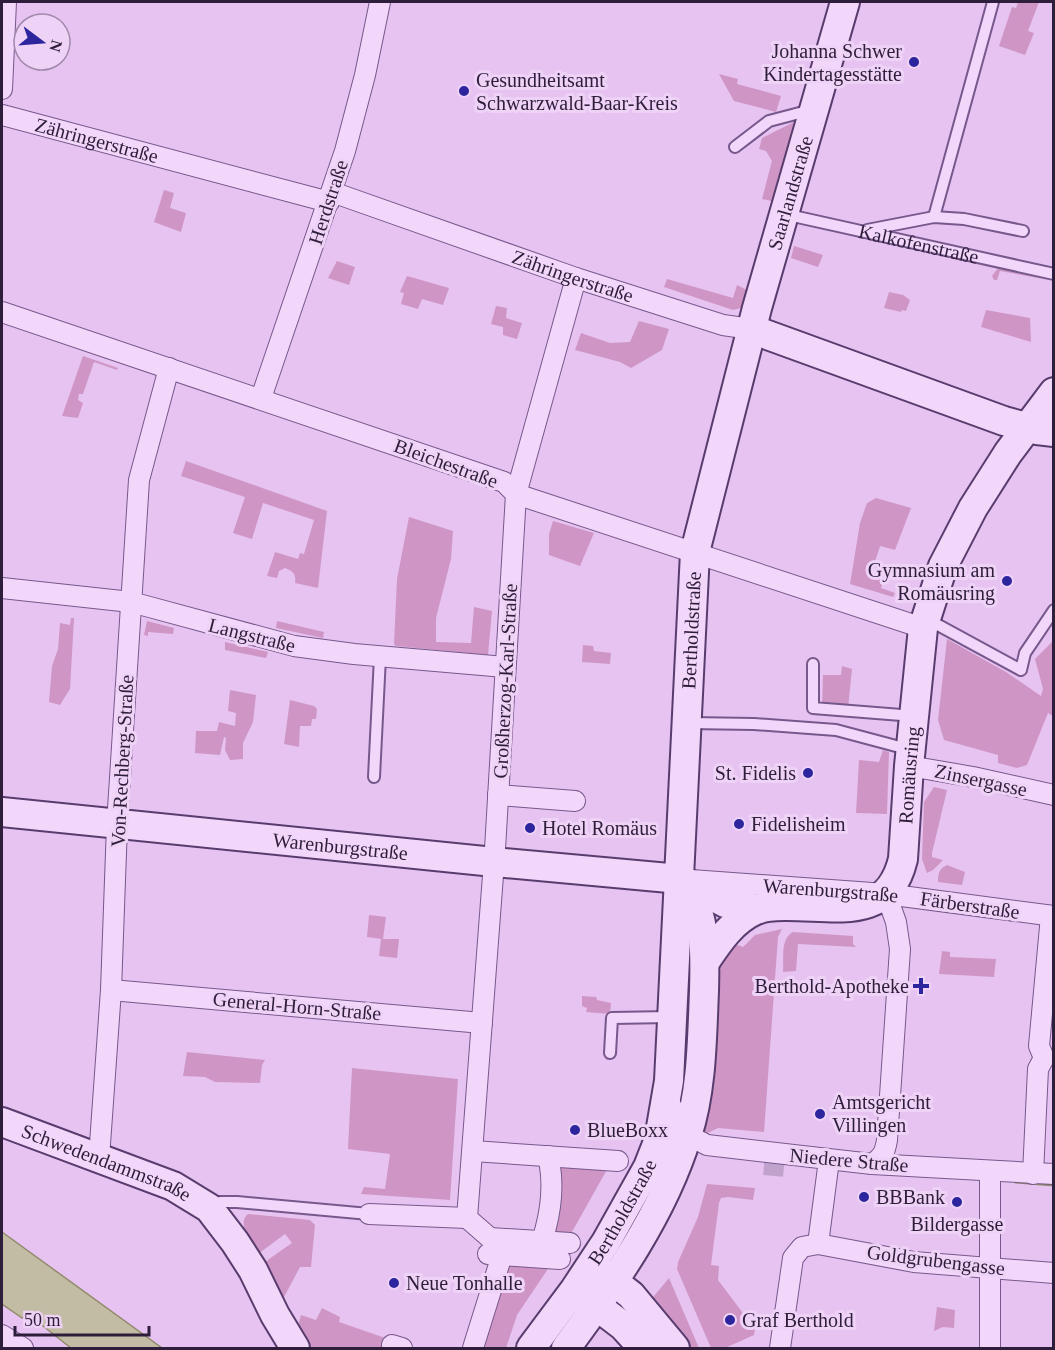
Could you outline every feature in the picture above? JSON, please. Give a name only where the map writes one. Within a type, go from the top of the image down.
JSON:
[{"type":"main road","name":"Saarlandstraße","points":[[738,386],[751,329],[845,2]]},
{"type":"main road","name":"Zähringerstraße","points":[[751,329],[816,354],[1040,430]]},
{"type":"main road","name":"Zähringerstraße","points":[[738,386],[750,364],[762,352],[771,349],[816,354]]},
{"type":"main road","name":"Bertholdstraße","points":[[566,1348],[586,1297],[595,1259],[648,1167],[659,1139],[667,1099],[696,552],[699,532],[738,386]]},
{"type":"main road","points":[[1040,430],[1053,392]]},
{"type":"main road","name":"Romäusring","points":[[886,894],[900,874],[903,859],[923,627],[943,566],[973,508],[1040,430]]},
{"type":"main road","name":"Warenburgstraße","points":[[2,812],[680,879],[725,903],[759,909],[780,906],[840,908],[862,906],[886,894]]},
{"type":"main road","name":"Bertholdstraße","points":[[531,1348],[586,1297],[614,1281],[646,1228],[688,1135],[700,1057],[705,962],[700,916],[693,896],[680,879]]},
{"type":"main road","name":"Warenburgstraße","points":[[705,962],[730,928],[743,917],[759,909]]},
{"type":"main road","points":[[675,951],[681,945],[687,944],[693,947],[705,962]]},
{"type":"main road","name":"Schwedendammstraße","points":[[2,1122],[173,1186],[209,1209],[255,1265],[275,1315],[295,1348]]},
{"type":"main road","points":[[595,1259],[614,1281],[641,1305],[675,1348]]},
{"type":"main road","points":[[586,1297],[623,1326],[643,1348]]},
{"type":"street","points":[[2,89],[6,2]]},
{"type":"street","name":"Herdstraße","points":[[261,398],[331,197],[365,75],[380,2]]},
{"type":"street","name":"Zähringerstraße","points":[[2,115],[331,197],[723,325],[751,329]]},
{"type":"street","name":"Großherzog-Karl-Straße","points":[[473,1151],[494,862],[516,494],[576,278]]},
{"type":"street","name":"Bleichestraße","points":[[2,312],[504,482],[516,494],[923,627]]},
{"type":"street","name":"Von-Rechberg-Straße","points":[[99,1158],[111,990],[117,825],[139,480],[169,368]]},
{"type":"street","name":"Langstraße","points":[[2,588],[131,602],[294,646],[380,657],[505,667]]},
{"type":"street","name":"Zinsergasse","points":[[910,758],[973,777],[1053,795]]},
{"type":"street","points":[[498,795],[575,801]]},
{"type":"street","name":"Warenburgstraße","points":[[680,879],[886,894]]},
{"type":"street","points":[[872,1164],[881,1158],[885,1151],[900,949],[896,922],[886,894]]},
{"type":"street","name":"Färberstraße","points":[[886,894],[1052,916]]},
{"type":"street","points":[[1033,1174],[1038,1069],[1049,1060],[1039,1047],[1052,916]]},
{"type":"street","name":"General-Horn-Straße","points":[[111,990],[482,1023]]},
{"type":"street","points":[[667,1099],[688,1135]]},
{"type":"street","name":"Niedere Straße","points":[[688,1135],[707,1145],[828,1165]]},
{"type":"street","points":[[494,1249],[542,1241],[565,1251],[494,1249],[467,1218],[473,1151],[548,1156],[591,1156],[618,1161]]},
{"type":"street","points":[[542,1241],[550,1216],[552,1196],[553,1176],[548,1156]]},
{"type":"street","name":"Niedere Straße","points":[[788,1167],[872,1164],[1053,1174]]},
{"type":"street","points":[[761,1348],[782,1348],[793,1258],[802,1248],[818,1244],[828,1165]]},
{"type":"street","points":[[990,1171],[990,1348]]},
{"type":"street","points":[[369,1214],[467,1218]]},
{"type":"street","name":"Goldgrubengasse","points":[[818,1244],[914,1262],[1053,1273]]},
{"type":"street","points":[[473,1348],[494,1249]]},
{"type":"street","points":[[2,1335],[22,1348]]},
{"type":"lane","points":[[934,217],[993,2]]},
{"type":"lane","points":[[735,147],[769,121],[805,110],[814,110]]},
{"type":"lane","name":"Kalkofenstraße","points":[[784,214],[1053,274]]},
{"type":"lane","points":[[862,231],[934,217],[964,219],[1023,231]]},
{"type":"lane","points":[[923,627],[938,625],[1021,670],[1025,653],[1053,610]]},
{"type":"lane","points":[[374,777],[380,657]]},
{"type":"lane","points":[[813,664],[813,708],[914,716]]},
{"type":"lane","points":[[688,723],[754,724],[836,730],[910,758]]},
{"type":"lane","points":[[610,1053],[612,1018],[672,1017]]},
{"type":"lane","name":"Schwedendammstraße","points":[[209,1209],[220,1202],[237,1202],[369,1214]]},
{"type":"shaded area","points":[[1018,2],[1039,2],[1028,31],[1034,33],[1025,55],[999,46],[1012,7],[1016,8]]},
{"type":"shaded area","points":[[719,74],[738,79],[737,84],[781,96],[776,112],[734,101]]},
{"type":"shaded area","points":[[794,122],[772,201],[762,199],[772,161],[766,151],[759,149],[762,138]]},
{"type":"shaded area","points":[[164,190],[174,193],[170,208],[186,213],[181,232],[154,222]]},
{"type":"shaded area","points":[[794,246],[823,255],[818,267],[791,258]]},
{"type":"shaded area","points":[[337,261],[355,267],[349,285],[328,278]]},
{"type":"shaded area","points":[[998,268],[1049,280],[1000,271],[997,280],[994,280],[992,276]]},
{"type":"shaded area","points":[[407,276],[449,288],[443,305],[422,299],[418,309],[401,304],[404,293],[400,292]]},
{"type":"shaded area","points":[[667,279],[733,298],[737,285],[747,290],[741,308],[733,310],[664,287]]},
{"type":"shaded area","points":[[889,292],[903,295],[910,300],[906,311],[884,308]]},
{"type":"shaded area","points":[[496,306],[507,308],[506,318],[522,323],[517,339],[503,335],[503,327],[491,324]]},
{"type":"shaded area","points":[[986,310],[1030,318],[1031,342],[981,327]]},
{"type":"shaded area","points":[[639,321],[669,329],[662,350],[631,368],[620,362],[575,350],[581,333],[610,343],[630,342]]},
{"type":"shaded area","points":[[83,356],[118,368],[117,370],[94,362],[83,394],[79,394],[78,400],[83,403],[78,418],[62,416]]},
{"type":"shaded area","points":[[186,461],[327,511],[318,588],[295,583],[294,574],[285,568],[279,571],[277,578],[267,576],[275,552],[298,559],[300,553],[304,554],[314,520],[263,503],[252,539],[233,533],[245,497],[181,476]]},
{"type":"shaded area","points":[[876,498],[911,508],[895,550],[880,546],[872,571],[885,576],[881,588],[895,593],[893,597],[850,584],[860,523],[867,503]]},
{"type":"shaded area","points":[[409,517],[453,531],[451,559],[436,618],[436,642],[471,643],[474,607],[492,611],[488,655],[394,644],[397,579]]},
{"type":"shaded area","points":[[553,521],[594,533],[580,566],[549,555],[549,534]]},
{"type":"shaded area","points":[[71,618],[74,618],[70,689],[60,705],[49,702],[52,666],[58,649],[60,623],[70,625]]},
{"type":"shaded area","points":[[147,621],[174,628],[173,634],[148,632],[148,636],[144,635]]},
{"type":"shaded area","points":[[277,621],[324,632],[323,638],[276,628]]},
{"type":"shaded area","points":[[947,639],[1006,672],[1041,696],[1043,689],[1035,659],[1053,641],[1053,716],[1048,713],[1027,765],[1017,768],[998,763],[998,755],[944,740],[938,720]]},
{"type":"shaded area","points":[[225,642],[268,652],[266,658],[225,650]]},
{"type":"shaded area","points":[[583,645],[593,646],[594,651],[611,653],[610,664],[582,662]]},
{"type":"shaded area","points":[[842,666],[852,669],[848,708],[822,708],[823,675],[841,675]]},
{"type":"shaded area","points":[[230,690],[256,695],[253,722],[243,743],[243,759],[230,760],[225,750],[226,738],[224,737],[220,755],[195,753],[196,731],[217,731],[219,722],[235,726],[236,713],[228,711]]},
{"type":"shaded area","points":[[290,700],[314,706],[317,709],[316,719],[312,719],[311,726],[300,726],[299,747],[284,744]]},
{"type":"shaded area","points":[[883,750],[889,752],[887,814],[856,813],[859,760],[879,762]]},
{"type":"shaded area","points":[[934,787],[947,790],[932,853],[932,857],[943,860],[927,873],[922,859],[924,802]]},
{"type":"shaded area","points":[[947,865],[965,872],[962,885],[938,882],[942,868]]},
{"type":"shaded area","points":[[369,915],[386,917],[383,939],[399,939],[397,958],[379,956],[381,939],[367,937]]},
{"type":"shaded area","points":[[782,929],[778,937],[764,1132],[718,1128],[704,1135],[700,1130],[715,990],[723,960],[732,943],[743,947],[755,935]]},
{"type":"shaded area","points":[[793,932],[853,936],[853,944],[856,947],[798,944],[796,971],[783,972],[784,944]]},
{"type":"shaded area","points":[[942,951],[950,952],[950,957],[996,959],[994,977],[939,974]]},
{"type":"shaded area","points":[[582,996],[596,997],[597,1000],[611,1003],[610,1014],[586,1012],[587,1008],[582,1006]]},
{"type":"shaded area","points":[[187,1052],[265,1060],[262,1065],[260,1083],[215,1082],[205,1077],[183,1076]]},
{"type":"shaded area","points":[[352,1068],[458,1079],[450,1200],[361,1194],[364,1187],[385,1189],[390,1154],[348,1149]]},
{"type":"shaded area","points":[[554,1163],[609,1166],[568,1239],[550,1238]]},
{"type":"shaded area","points":[[707,1184],[755,1188],[753,1200],[728,1197],[721,1198],[719,1203],[711,1265],[719,1266],[718,1280],[755,1329],[754,1335],[725,1348],[711,1348],[677,1269],[698,1217]]},
{"type":"shaded area","points":[[248,1214],[310,1220],[315,1225],[311,1267],[300,1267],[283,1299],[264,1264],[292,1243],[285,1234],[258,1254],[244,1228]]},
{"type":"shaded area","points":[[2,1232],[162,1348],[71,1348],[29,1315],[22,1318],[2,1304]]},
{"type":"shaded area","points":[[509,1260],[552,1263],[517,1315],[506,1348],[480,1348]]},
{"type":"shaded area","points":[[669,1278],[699,1348],[686,1348],[649,1302]]},
{"type":"shaded area","points":[[937,1307],[955,1310],[954,1328],[943,1327],[934,1331]]},
{"type":"shaded area","points":[[322,1308],[340,1317],[339,1322],[394,1341],[391,1348],[311,1348],[297,1329],[301,1315],[316,1320]]},
{"type":"waterway","points":[[1016,1181],[1054,1184]]},
{"type":"tunnel","points":[[764,1165],[788,1167]]},
{"type":"place","name":"Johanna Schwer Kindertagesstätte","points":[[914,62]]},
{"type":"place","name":"Gesundheitsamt Schwarzwald-Baar-Kreis","points":[[464,91]]},
{"type":"place","name":"Gymnasium am Romäusring","points":[[1007,581]]},
{"type":"place","name":"St. Fidelis","points":[[808,773]]},
{"type":"place","name":"Fidelisheim","points":[[739,824]]},
{"type":"place","name":"Hotel Romäus","points":[[530,828]]},
{"type":"place","name":"Berthold-Apotheke","points":[[921,986]]},
{"type":"place","name":"Amtsgericht Villingen","points":[[820,1114]]},
{"type":"place","name":"BlueBoxx","points":[[575,1130]]},
{"type":"place","name":"BBBank","points":[[864,1197]]},
{"type":"place","name":"Bildergasse","points":[[957,1202]]},
{"type":"place","name":"Neue Tonhalle","points":[[394,1283]]},
{"type":"place","name":"Graf Berthold","points":[[730,1320]]}]
